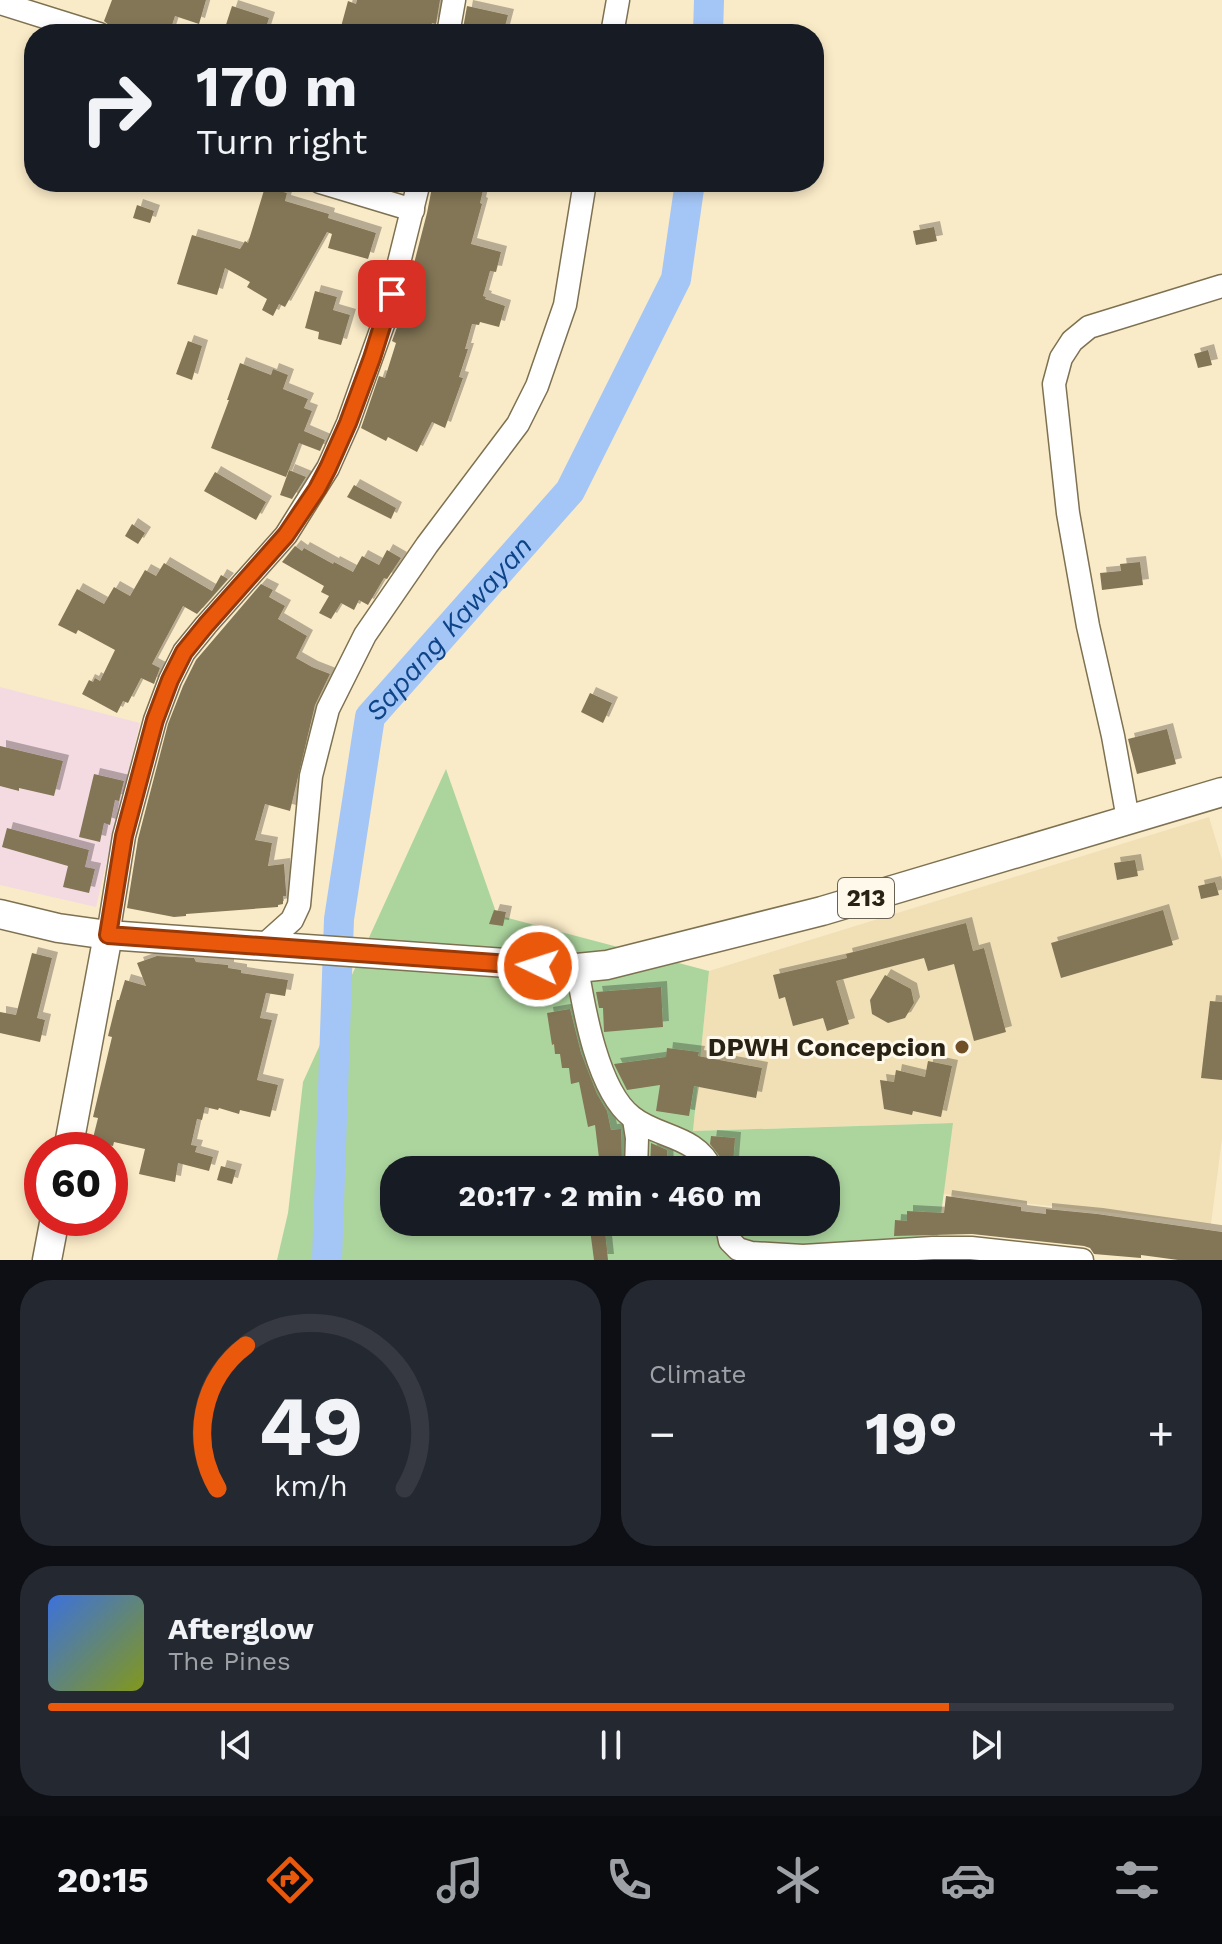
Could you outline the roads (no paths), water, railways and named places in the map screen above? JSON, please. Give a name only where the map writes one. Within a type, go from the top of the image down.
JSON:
[{"type":"main road","name":"213","points":[[0,914],[58,928],[108,935],[577,968],[607,965],[822,911],[1222,792]]},
{"type":"main road","points":[[71,1132],[108,935]]},
{"type":"main road","points":[[47,1260],[52,1236]]},
{"type":"street","points":[[450,24],[454,0]]},
{"type":"street","points":[[614,24],[618,0]]},
{"type":"street","points":[[0,3],[67,24]]},
{"type":"street","points":[[353,192],[413,210]]},
{"type":"street","points":[[108,935],[124,836],[155,720],[170,680],[184,652],[286,535],[328,468],[372,358],[392,294],[417,192]]},
{"type":"street","points":[[274,947],[299,905],[311,776],[328,709],[365,635],[427,545],[518,424],[537,386],[565,305],[583,192]]},
{"type":"street","points":[[1128,819],[1068,513],[1054,384],[1061,358],[1072,341],[1089,327],[1222,286]]},
{"type":"street","points":[[577,968],[584,1011],[607,1084],[617,1104],[634,1119],[687,1143],[704,1156]]},
{"type":"street","points":[[634,1119],[636,1156]]},
{"type":"street","points":[[729,1236],[738,1249],[751,1253],[803,1256],[971,1248],[1082,1260]]},
{"type":"waterway","name":"Sapang Kawayan","points":[[708,24],[709,0]]},
{"type":"waterway","name":"Sapang Kawayan","points":[[327,1260],[339,919],[370,717],[570,491],[676,279],[689,192]]},
{"type":"place","name":"DPWH Concepcion","points":[[962,1047]]}]
